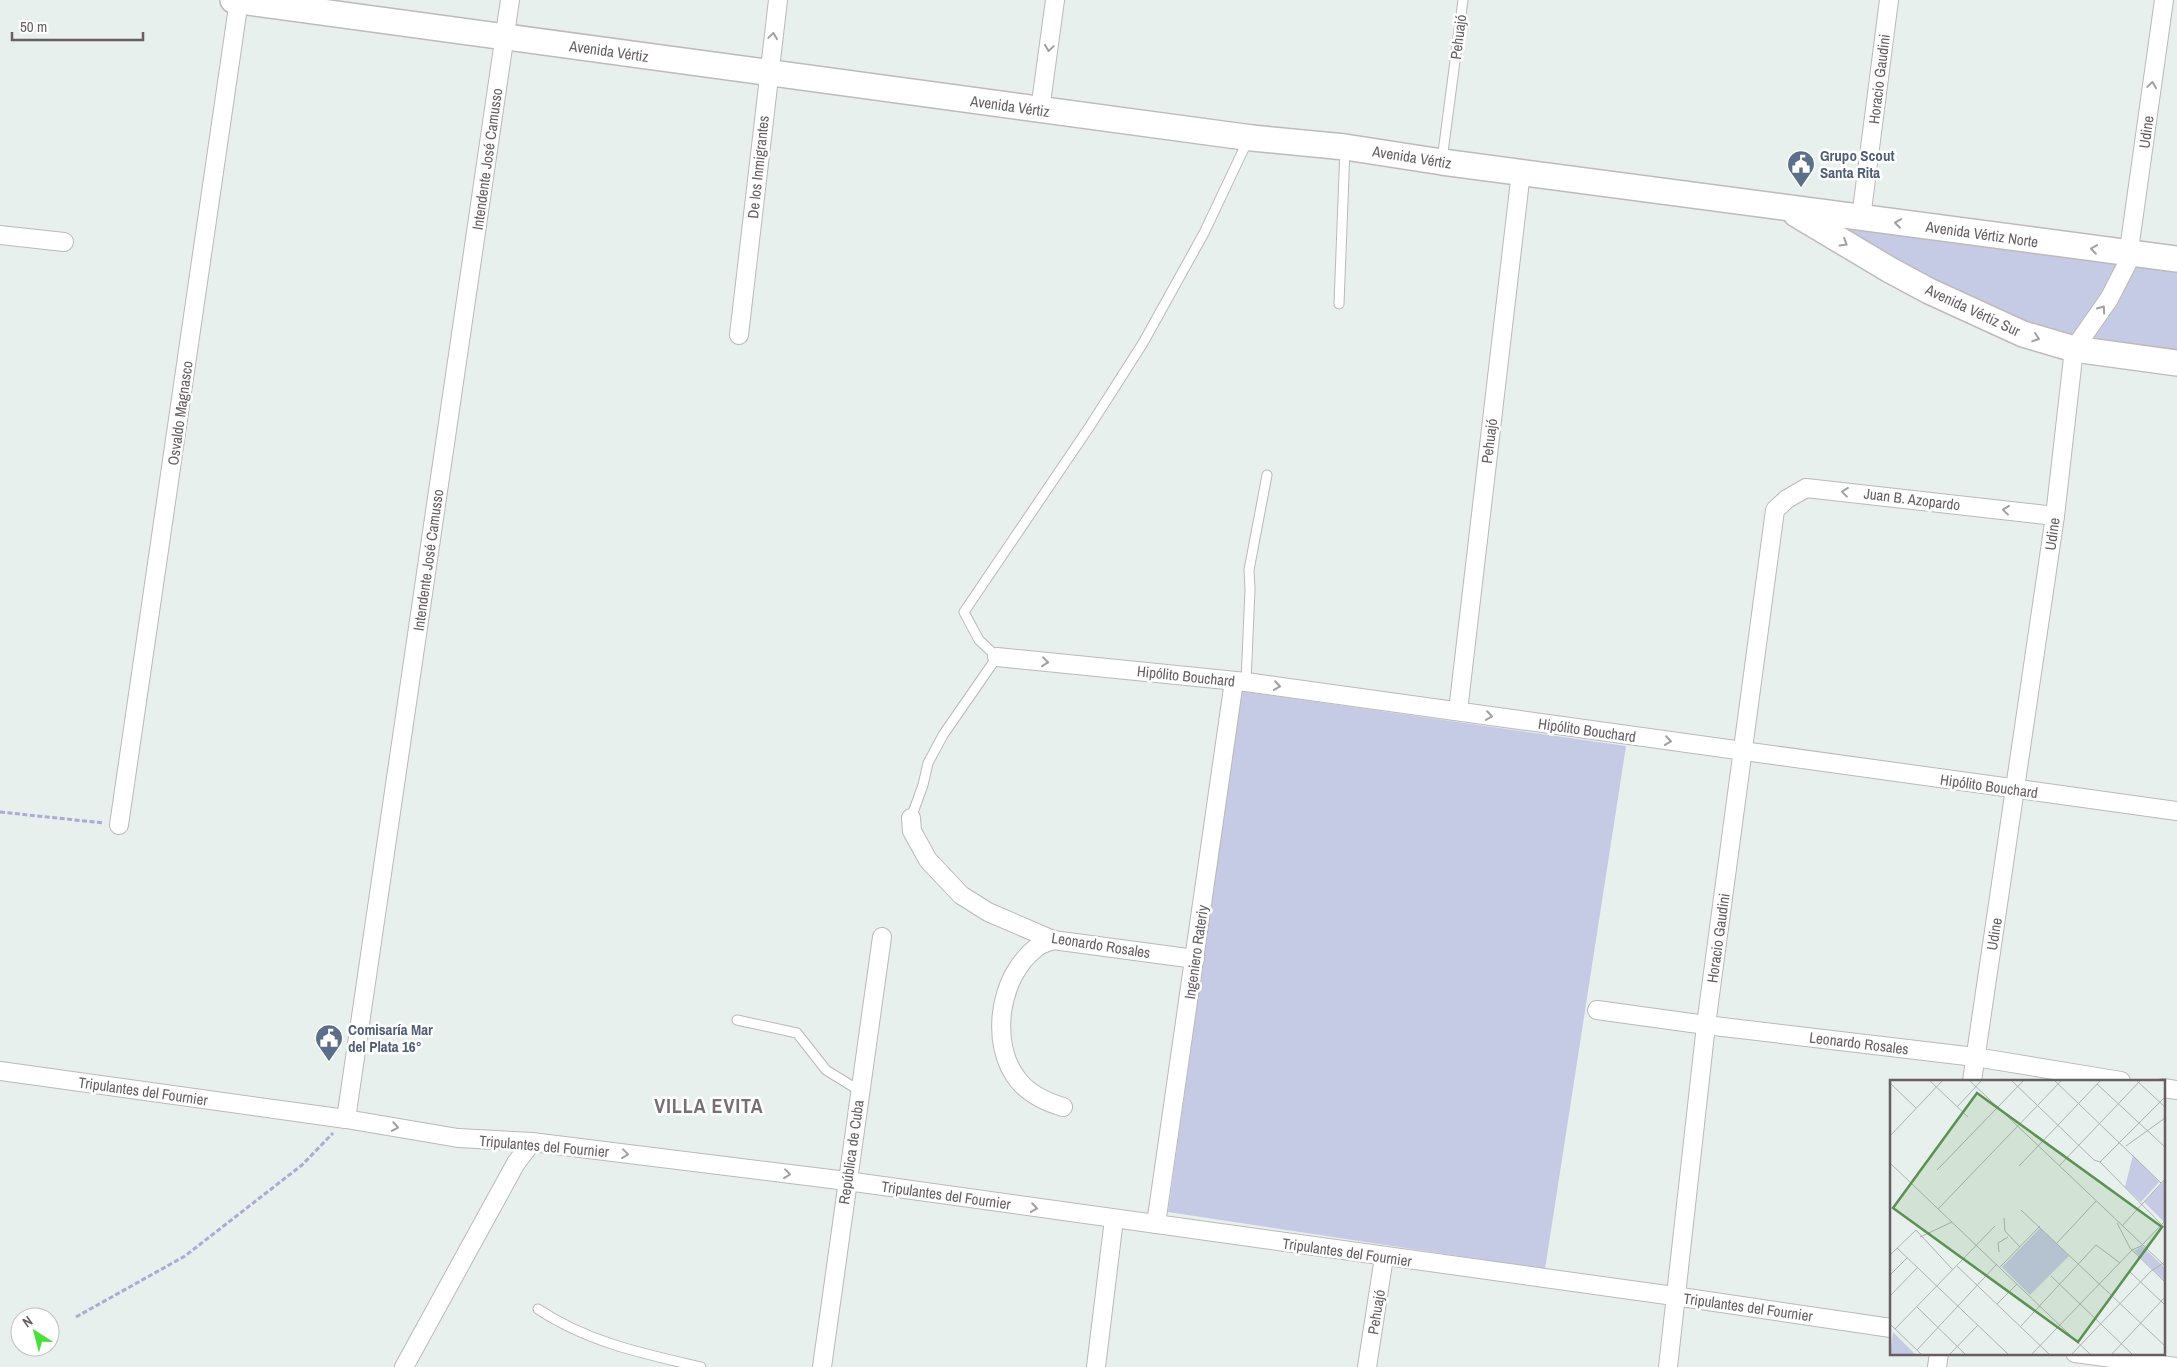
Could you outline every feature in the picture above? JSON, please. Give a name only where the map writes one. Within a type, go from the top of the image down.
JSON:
[{"type":"street","name":"Avenida Vértiz","points":[[237,0],[1040,110],[1249,138],[1345,147],[1442,162],[1788,208]]},
{"type":"street","name":"Osvaldo Magnasco","points":[[119,825],[237,0]]},
{"type":"street","name":"Intendente José Camusso","points":[[346,1119],[510,0]]},
{"type":"street","name":"De los Inmigrantes","points":[[739,335],[778,0]]},
{"type":"street","points":[[1040,110],[1055,0]]},
{"type":"street","name":"Horacio Gaudini","points":[[1860,218],[1889,0]]},
{"type":"street","name":"Udine","points":[[1972,1080],[2055,516],[2074,349],[2109,299],[2127,264],[2164,0]]},
{"type":"street","name":"Pehuajó","points":[[1458,711],[1521,172]]},
{"type":"street","name":"Avenida Vértiz Norte","points":[[1788,208],[2177,259]]},
{"type":"street","name":"Avenida Vértiz Sur","points":[[1788,208],[1890,270],[1936,294],[2022,334],[2074,349],[2177,363]]},
{"type":"street","points":[[0,235],[64,242]]},
{"type":"street","name":"Juan B. Azopardo","points":[[1776,510],[1787,499],[1806,488],[2055,516]]},
{"type":"street","name":"Horacio Gaudini","points":[[1668,1367],[1674,1296],[1706,1025],[1776,510]]},
{"type":"street","name":"Hipólito Bouchard","points":[[997,657],[1240,681],[2177,811]]},
{"type":"street","name":"Ingeniero Rateriy","points":[[1156,1224],[1195,959],[1240,681]]},
{"type":"street","name":"Leonardo Rosales","points":[[911,818],[912,831],[923,852],[961,895],[988,912],[1053,940],[1195,959]]},
{"type":"street","name":"República de Cuba","points":[[822,1367],[882,937]]},
{"type":"street","points":[[1053,940],[1036,948],[1024,960],[1008,987],[1000,1016],[1003,1051],[1018,1081],[1044,1101],[1064,1106]]},
{"type":"street","name":"Leonardo Rosales","points":[[1597,1010],[1975,1057],[2114,1080]]},
{"type":"street","name":"Tripulantes del Fournier","points":[[0,1071],[346,1119],[458,1138],[532,1142],[847,1181],[1890,1328]]},
{"type":"street","points":[[2164,1088],[2177,1090]]},
{"type":"street","points":[[404,1367],[516,1163],[532,1142]]},
{"type":"street","points":[[1096,1367],[1114,1219]]},
{"type":"street","name":"Pehuajó","points":[[1367,1367],[1384,1257]]},
{"type":"street","points":[[1937,1367],[1939,1354]]},
{"type":"street","points":[[2082,1354],[2177,1367]]},
{"type":"lane","name":"Pehuajó","points":[[1442,162],[1463,0]]},
{"type":"lane","points":[[911,818],[923,785],[928,763],[943,734],[997,657],[979,640],[964,612],[1090,426],[1143,343],[1204,233],[1249,138]]},
{"type":"lane","points":[[1339,304],[1345,147]]},
{"type":"lane","points":[[1240,681],[1250,589],[1249,570],[1267,475]]},
{"type":"lane","points":[[737,1020],[797,1032],[826,1070],[860,1091]]},
{"type":"lane","points":[[538,1309],[590,1338],[648,1355],[701,1367]]},
{"type":"path","points":[[0,812],[119,825]]},
{"type":"path","points":[[76,1317],[185,1256],[302,1165],[346,1119]]},
{"type":"shaded area","points":[[1843,227],[2115,261],[2119,265],[2109,285],[2075,338],[2040,331],[1903,267],[1842,229]]},
{"type":"shaded area","points":[[2134,265],[2177,269],[2177,354],[2095,343],[2091,339]]},
{"type":"shaded area","points":[[1241,691],[1626,746],[1545,1269],[1168,1212]]},
{"type":"place","name":"Grupo Scout Santa Rita","points":[[1801,188]]},
{"type":"place","name":"Comisaría Mar del Plata 16°","points":[[329,1062]]},
{"type":"district","name":"VILLA EVITA","points":[[709,1105]]}]
